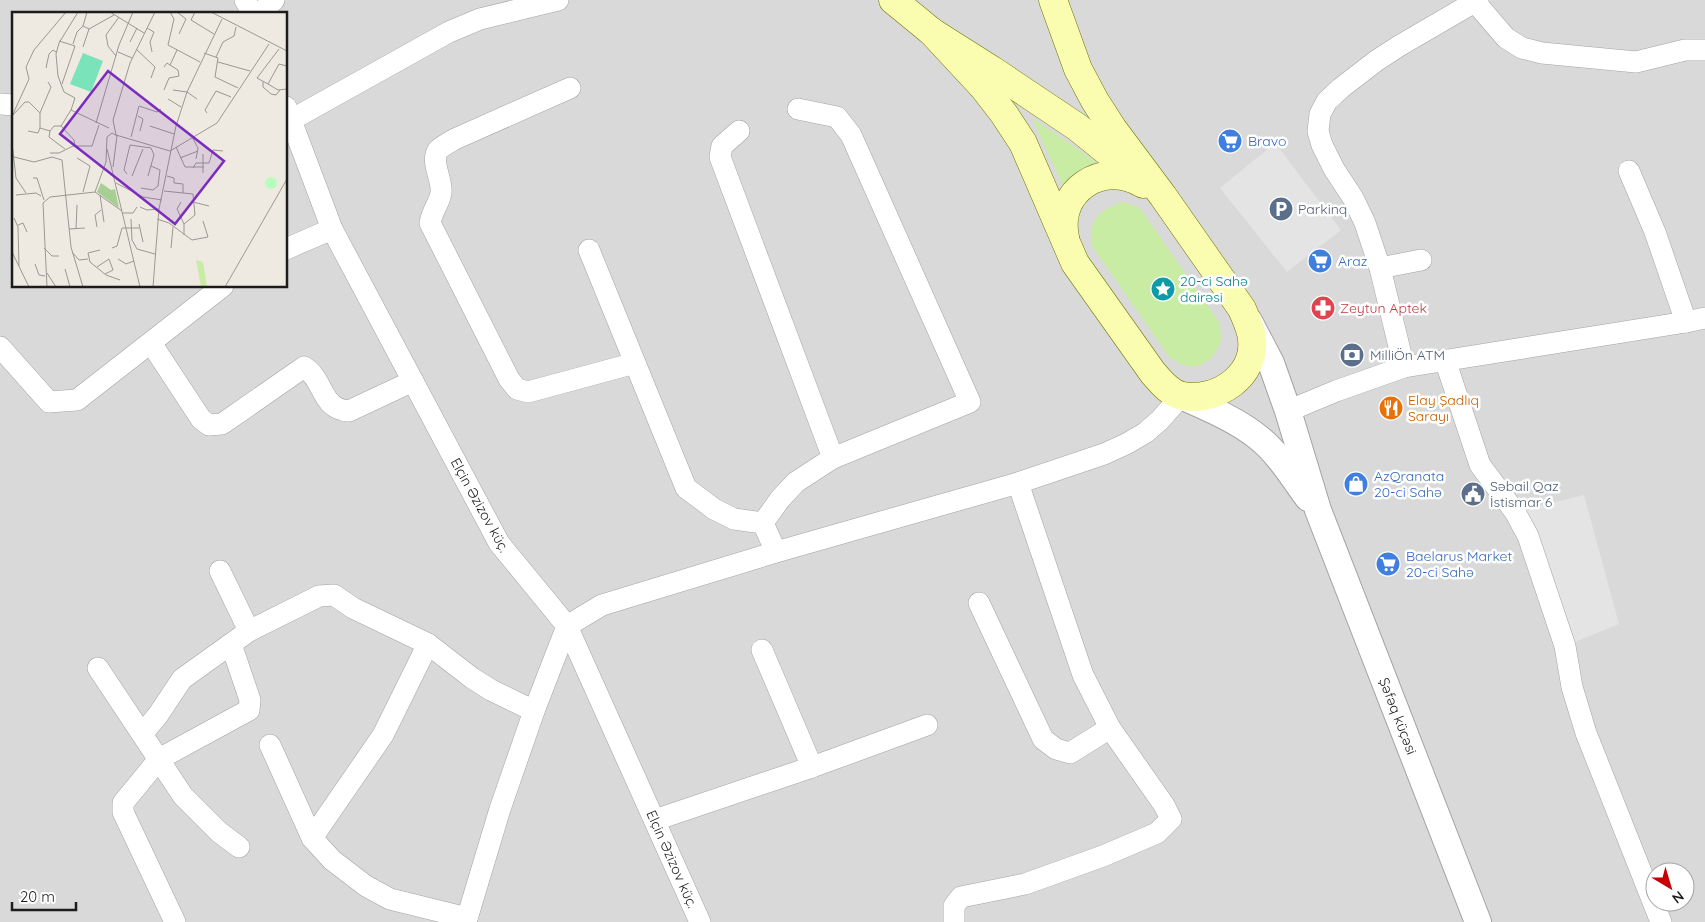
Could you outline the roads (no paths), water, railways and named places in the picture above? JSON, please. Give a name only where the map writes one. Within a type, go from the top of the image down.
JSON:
[{"type":"main road","points":[[893,0],[932,32],[1077,127],[1163,196]]},
{"type":"main road","points":[[932,32],[984,88],[1023,143],[1075,263],[1153,373],[1163,385],[1182,396],[1206,397],[1221,392],[1234,383],[1244,371],[1250,356],[1252,340],[1242,309],[1095,102],[1078,68],[1053,0]]},
{"type":"main road","points":[[1068,249],[1063,227],[1065,211],[1072,196],[1084,184],[1098,177],[1110,175],[1125,176],[1139,181],[1163,196]]},
{"type":"street","points":[[244,0],[252,12]]},
{"type":"street","points":[[261,12],[274,0]]},
{"type":"street","points":[[289,113],[449,32],[480,19],[558,0]]},
{"type":"street","points":[[1404,367],[1380,268],[1365,223],[1353,198],[1334,169],[1322,145],[1318,131],[1320,114],[1327,101],[1376,61],[1477,1],[1506,38],[1522,48],[1542,53],[1636,62],[1684,50],[1705,50]]},
{"type":"street","points":[[570,88],[455,139],[439,150],[435,159],[441,183],[441,194],[432,213],[430,223],[509,379],[517,389],[528,392],[635,363]]},
{"type":"street","points":[[763,523],[780,499],[796,482],[833,458],[970,402],[851,135],[836,117],[798,109]]},
{"type":"street","name":"Elçin Əzizov küç.","points":[[289,113],[332,230],[499,543],[567,626],[700,922]]},
{"type":"street","points":[[739,131],[722,146],[720,158],[833,458]]},
{"type":"street","points":[[1288,411],[1336,391],[1404,367],[1695,320],[1629,171]]},
{"type":"street","points":[[288,248],[332,230]]},
{"type":"street","points":[[589,250],[686,488],[714,509],[734,519],[763,523]]},
{"type":"street","points":[[1380,268],[1421,260]]},
{"type":"street","points":[[0,347],[49,402],[77,400],[220,288]]},
{"type":"street","points":[[1242,309],[1267,355],[1288,411],[1318,510]]},
{"type":"street","points":[[150,343],[201,419],[209,425],[222,424],[304,367],[312,372],[330,404],[339,411],[349,411],[413,381]]},
{"type":"street","points":[[1445,360],[1480,465],[1515,512],[1528,536],[1565,646],[1572,687],[1586,733],[1661,922]]},
{"type":"street","points":[[270,745],[312,838],[332,860],[366,886],[390,899],[467,920],[500,809],[534,711],[567,626],[602,605],[776,552],[1018,483],[1104,454],[1126,444],[1145,432],[1160,420],[1182,396],[1233,421],[1260,439],[1277,456],[1318,510]]},
{"type":"street","points":[[954,922],[954,906],[961,897],[1025,884],[1103,856],[1157,833],[1171,819],[1164,805],[1110,728],[1083,675],[1018,483]]},
{"type":"street","name":"Şəfəq küçəsi","points":[[1318,510],[1478,922]]},
{"type":"street","points":[[763,523],[776,552]]},
{"type":"street","points":[[220,570],[249,631]]},
{"type":"street","points":[[143,733],[158,715],[182,679],[249,631],[319,596],[334,595],[353,608],[428,644],[472,678],[491,690],[534,711]]},
{"type":"street","points":[[979,602],[1043,739],[1056,749],[1070,753],[1110,728]]},
{"type":"street","points":[[175,922],[123,812],[123,803],[159,759],[248,710],[250,700],[231,644]]},
{"type":"street","points":[[312,838],[383,735],[428,644]]},
{"type":"street","points":[[762,650],[812,767]]},
{"type":"street","points":[[98,668],[143,733],[183,796],[219,832],[239,847]]},
{"type":"street","points":[[655,820],[812,767],[927,725]]},
{"type":"place","name":"Bravo","points":[[1230,141]]},
{"type":"place","name":"Parkinq","points":[[1281,209]]},
{"type":"place","name":"Araz","points":[[1320,261]]},
{"type":"place","name":"20-ci Sahə dairəsi","points":[[1163,289]]},
{"type":"place","name":"Zeytun Aptek","points":[[1323,308]]},
{"type":"place","name":"MilliÖn ATM","points":[[1352,355]]},
{"type":"place","name":"Elay Şadlıq Sarayı","points":[[1391,408]]},
{"type":"place","name":"AzQranata 20-ci Sahə","points":[[1356,484]]},
{"type":"place","name":"Səbail Qaz İstismar 6","points":[[1473,494]]},
{"type":"place","name":"Baelarus Market 20-ci Sahə","points":[[1388,564]]}]
